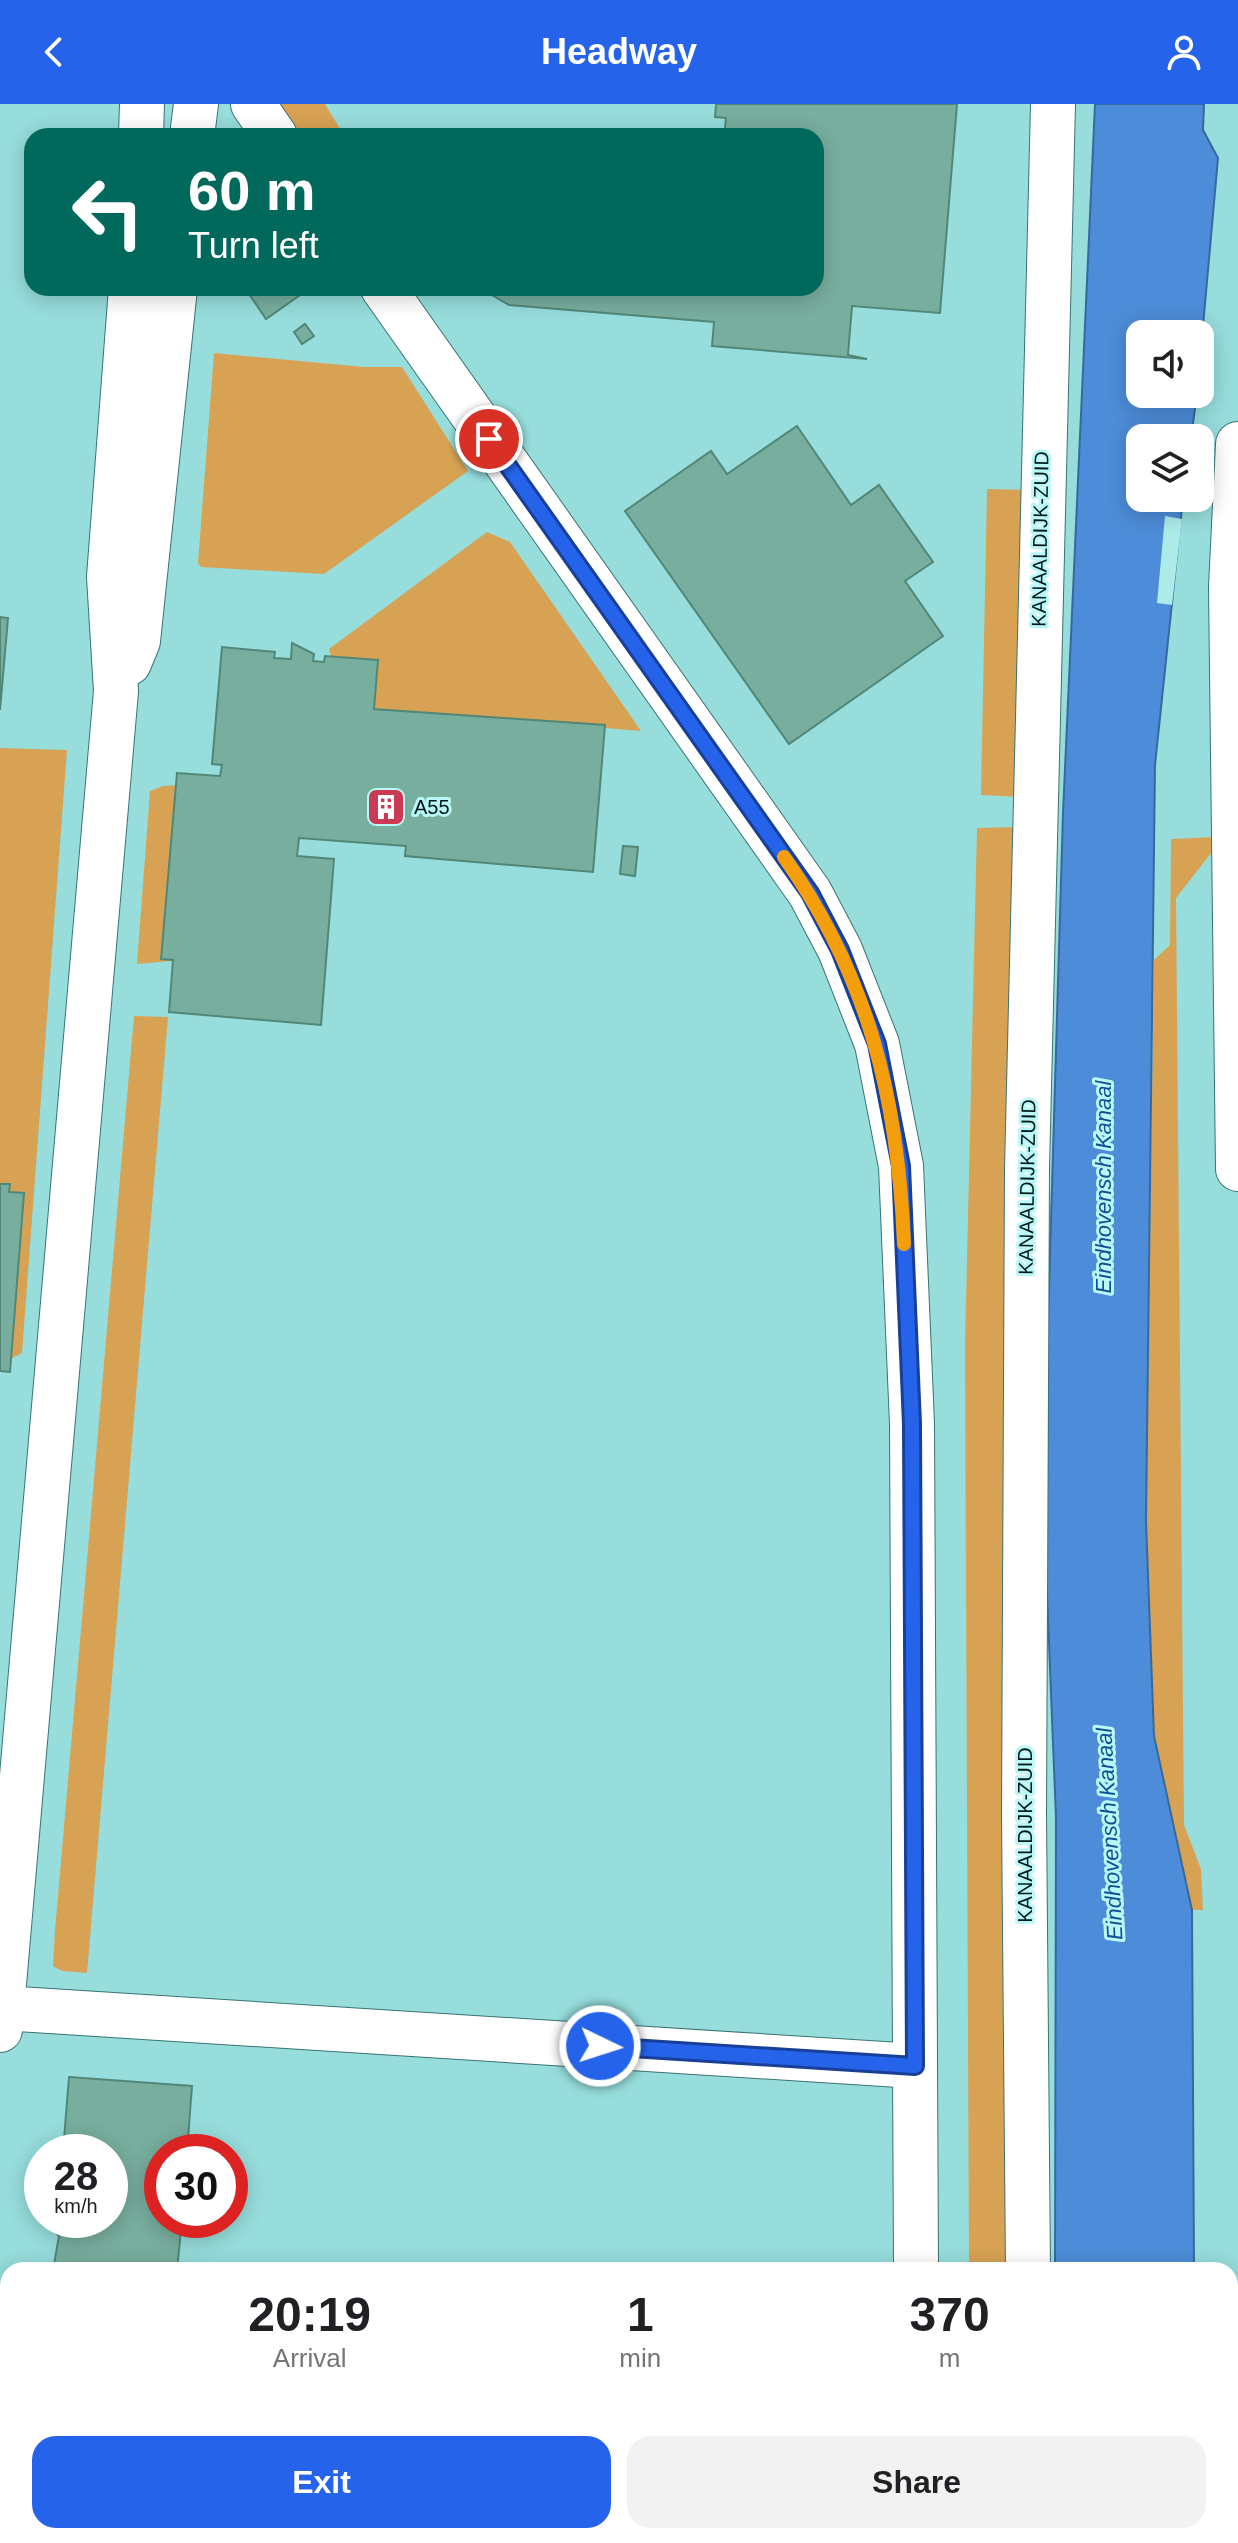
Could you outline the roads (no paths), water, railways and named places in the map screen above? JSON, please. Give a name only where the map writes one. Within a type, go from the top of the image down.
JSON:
[{"type":"street","points":[[141,128],[142,104]]},
{"type":"street","points":[[193,128],[196,104]]},
{"type":"street","points":[[253,104],[270,128]]},
{"type":"street","name":"KANAALDIJK-ZUID","points":[[1028,2262],[1024,1814],[1027,1184],[1048,197],[1053,104]]},
{"type":"street","points":[[130,296],[109,577],[116,691],[1,2019],[915,2066]]},
{"type":"street","points":[[116,691],[138,641],[174,296]]},
{"type":"street","points":[[389,296],[810,893],[840,950],[877,1044],[901,1166],[912,1424],[916,2262]]},
{"type":"street","points":[[1238,444],[1231,602],[1238,1169]]},
{"type":"water","name":"Eindhovensch Kanaal","points":[[1095,104],[1204,104],[1203,130],[1218,158],[1204,320],[1126,320],[1126,408],[1195,408],[1193,424],[1126,424],[1126,512],[1182,512],[1155,765],[1146,1521],[1154,1736],[1192,1910],[1194,2262],[1055,2262],[1056,1818],[1043,1492],[1063,813]]},
{"type":"place","name":"A55","points":[[386,807]]}]
